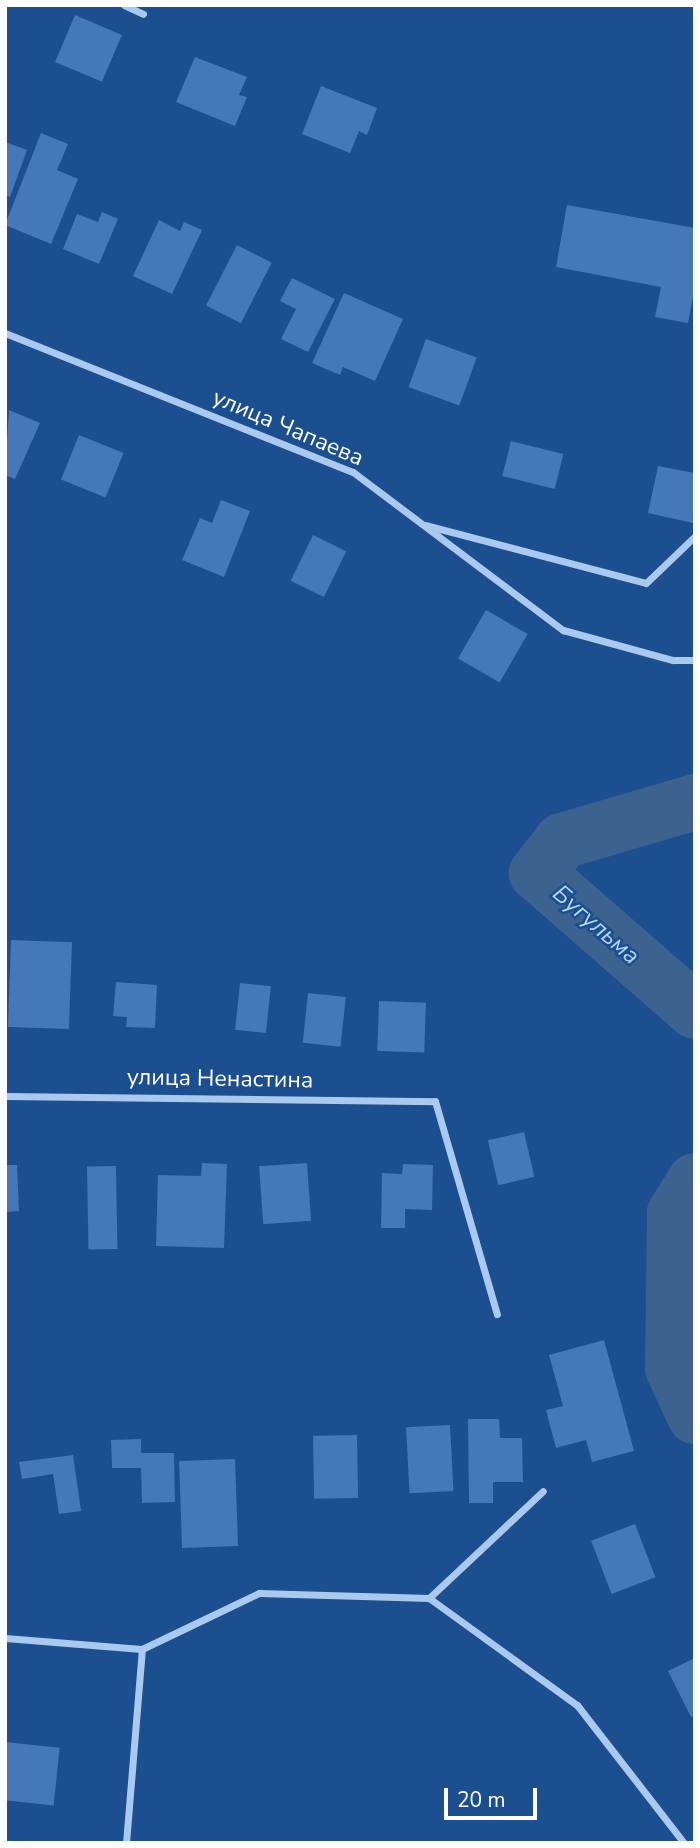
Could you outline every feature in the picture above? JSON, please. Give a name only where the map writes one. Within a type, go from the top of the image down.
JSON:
[{"type":"street","points":[[124,5],[143,9]]},
{"type":"street","name":"улица Чапаева","points":[[5,333],[353,472],[563,630],[673,660],[695,660]]},
{"type":"street","points":[[421,524],[646,583],[695,536]]},
{"type":"street","name":"улица Ненастина","points":[[5,1096],[435,1101],[497,1314]]},
{"type":"street","points":[[429,1598],[543,1491]]},
{"type":"street","points":[[5,1638],[142,1649],[259,1593],[429,1598],[577,1705],[684,1843]]},
{"type":"street","points":[[126,1843],[142,1649]]},
{"type":"building","points":[[75,15],[122,35],[102,82],[55,62]]},
{"type":"building","points":[[195,57],[247,77],[239,95],[247,97],[235,126],[176,102]]},
{"type":"building","points":[[321,86],[377,108],[367,135],[359,131],[350,153],[302,134]]},
{"type":"building","points":[[41,133],[68,144],[57,170],[78,179],[51,244],[5,225]]},
{"type":"building","points":[[5,142],[27,150],[10,197],[5,195]]},
{"type":"building","points":[[567,205],[695,228],[695,286],[688,323],[655,317],[661,287],[556,267]]},
{"type":"building","points":[[102,212],[118,219],[99,264],[63,249],[77,214],[98,222]]},
{"type":"building","points":[[159,220],[180,231],[184,222],[202,230],[172,294],[133,276]]},
{"type":"building","points":[[237,245],[272,263],[241,323],[206,306]]},
{"type":"building","points":[[292,278],[335,299],[308,352],[281,339],[296,309],[280,301]]},
{"type":"building","points":[[344,293],[403,319],[375,381],[343,367],[340,375],[312,363]]},
{"type":"building","points":[[426,339],[477,357],[459,405],[409,387]]},
{"type":"building","points":[[9,410],[40,423],[15,479],[5,475]]},
{"type":"building","points":[[79,435],[124,453],[106,497],[61,480]]},
{"type":"building","points":[[511,441],[563,454],[555,489],[502,476]]},
{"type":"building","points":[[658,466],[695,473],[693,523],[648,513]]},
{"type":"building","points":[[221,500],[250,511],[224,577],[182,560],[200,518],[212,523]]},
{"type":"building","points":[[313,535],[346,551],[324,597],[291,581]]},
{"type":"building","points":[[486,610],[528,634],[500,682],[458,658]]},
{"type":"building","points":[[11,940],[72,942],[69,1029],[8,1027]]},
{"type":"building","points":[[116,982],[157,985],[155,1028],[126,1027],[127,1017],[113,1016]]},
{"type":"building","points":[[240,983],[271,986],[266,1033],[235,1030]]},
{"type":"building","points":[[308,993],[346,997],[341,1047],[303,1043]]},
{"type":"building","points":[[379,1001],[426,1003],[424,1053],[377,1051]]},
{"type":"building","points":[[524,1132],[534,1177],[498,1185],[488,1140]]},
{"type":"building","points":[[202,1163],[227,1164],[224,1248],[156,1246],[158,1175],[201,1176]]},
{"type":"building","points":[[307,1163],[311,1221],[263,1224],[259,1166]]},
{"type":"building","points":[[403,1164],[433,1165],[432,1210],[405,1209],[405,1228],[381,1228],[382,1173],[402,1174]]},
{"type":"building","points":[[5,1165],[17,1165],[19,1211],[5,1212]]},
{"type":"building","points":[[116,1166],[117,1249],[88,1249],[87,1167]]},
{"type":"building","points":[[604,1340],[634,1451],[592,1462],[586,1440],[556,1448],[546,1410],[563,1406],[549,1355]]},
{"type":"building","points":[[468,1419],[499,1419],[500,1438],[522,1438],[523,1482],[493,1482],[493,1503],[469,1503]]},
{"type":"building","points":[[450,1425],[453,1491],[410,1493],[406,1427]]},
{"type":"building","points":[[357,1435],[358,1498],[314,1499],[313,1436]]},
{"type":"building","points":[[141,1439],[141,1453],[174,1453],[175,1502],[142,1503],[141,1468],[112,1468],[111,1440]]},
{"type":"building","points":[[73,1455],[81,1511],[59,1514],[53,1474],[22,1479],[19,1462]]},
{"type":"building","points":[[235,1459],[238,1546],[182,1548],[179,1461]]},
{"type":"building","points":[[635,1524],[655,1577],[612,1594],[591,1541]]},
{"type":"building","points":[[695,1658],[695,1715],[691,1717],[668,1671]]},
{"type":"building","points":[[5,1742],[60,1748],[54,1805],[5,1800]]},
{"type":"waterway","name":"Бугульма","points":[[695,802],[562,841],[537,873],[695,1011]]},
{"type":"waterway","name":"Бугульма","points":[[695,1181],[675,1213],[673,1368],[695,1416]]}]
